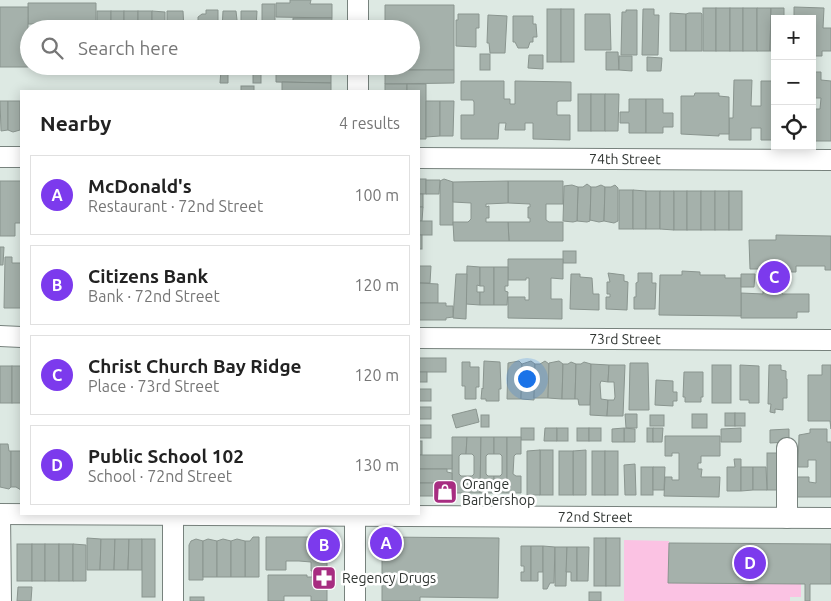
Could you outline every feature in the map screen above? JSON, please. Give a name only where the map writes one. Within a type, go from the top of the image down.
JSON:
[{"type":"street","points":[[358,0],[358,20]]},
{"type":"street","points":[[358,75],[358,90]]},
{"type":"street","points":[[0,157],[20,157]]},
{"type":"street","name":"74th Street","points":[[420,158],[831,160]]},
{"type":"street","points":[[0,336],[20,336]]},
{"type":"street","name":"73rd Street","points":[[420,338],[831,340]]},
{"type":"street","points":[[787,448],[787,518]]},
{"type":"street","points":[[0,514],[2,601]]},
{"type":"street","name":"72nd Street","points":[[0,514],[20,514]]},
{"type":"street","name":"72nd Street","points":[[86,515],[831,518]]},
{"type":"street","points":[[355,515],[355,601]]},
{"type":"street","points":[[173,516],[173,601]]},
{"type":"shaded area","points":[[624,540],[669,541],[669,583],[801,584],[801,597],[790,597],[790,601],[624,601]]},
{"type":"building","points":[[290,0],[311,0],[310,4],[332,4],[332,18],[276,17],[276,3],[290,3]]},
{"type":"building","points":[[28,3],[96,3],[96,20],[28,20]]},
{"type":"building","points":[[262,4],[275,4],[275,20],[262,20]]},
{"type":"building","points":[[385,5],[454,5],[454,70],[420,70],[420,20],[385,20]]},
{"type":"building","points":[[0,7],[28,7],[28,20],[20,20],[20,67],[0,67]]},
{"type":"building","points":[[794,7],[824,8],[823,28],[831,28],[831,51],[822,51],[822,56],[816,56],[816,15],[794,15]]},
{"type":"building","points":[[703,8],[716,8],[716,51],[703,51]]},
{"type":"building","points":[[716,8],[730,8],[730,51],[716,51]]},
{"type":"building","points":[[730,8],[743,8],[743,51],[730,51]]},
{"type":"building","points":[[743,8],[757,8],[757,51],[743,51]]},
{"type":"building","points":[[757,8],[771,8],[770,51],[757,51]]},
{"type":"building","points":[[771,8],[784,8],[784,15],[771,15],[770,51]]},
{"type":"building","points":[[547,9],[561,9],[561,62],[547,62]]},
{"type":"building","points":[[561,9],[574,9],[574,62],[561,62]]},
{"type":"building","points":[[643,9],[654,9],[654,15],[659,15],[658,55],[642,55]]},
{"type":"building","points":[[206,10],[218,10],[218,20],[198,20],[198,17],[202,14],[206,14]]},
{"type":"building","points":[[626,10],[637,10],[637,55],[621,55],[622,12],[626,12]]},
{"type":"building","points":[[97,11],[111,11],[111,20],[97,20]]},
{"type":"building","points":[[111,11],[124,11],[124,20],[111,20]]},
{"type":"building","points":[[124,11],[138,11],[138,20],[124,20]]},
{"type":"building","points":[[138,11],[152,11],[152,20],[138,20]]},
{"type":"building","points":[[152,11],[165,12],[165,20],[152,20]]},
{"type":"building","points":[[167,11],[183,11],[184,20],[167,20]]},
{"type":"building","points":[[223,11],[236,11],[237,20],[222,20]]},
{"type":"building","points":[[241,11],[257,11],[256,20],[241,20]]},
{"type":"building","points":[[670,13],[686,14],[686,51],[670,51]]},
{"type":"building","points":[[458,14],[479,14],[479,28],[476,28],[476,47],[456,46],[456,20],[458,20]]},
{"type":"building","points":[[585,14],[610,14],[611,50],[585,50]]},
{"type":"building","points":[[686,14],[702,14],[702,51],[686,51]]},
{"type":"building","points":[[488,15],[507,16],[505,53],[490,53],[489,43],[487,43]]},
{"type":"building","points":[[513,16],[533,16],[537,37],[533,37],[533,42],[530,42],[528,48],[518,48],[515,42],[513,42]]},
{"type":"building","points":[[293,18],[332,18],[332,20],[293,20]]},
{"type":"building","points":[[606,52],[618,52],[619,70],[606,70]]},
{"type":"building","points":[[480,54],[490,54],[490,70],[480,70]]},
{"type":"building","points":[[529,55],[543,55],[543,69],[528,68]]},
{"type":"building","points":[[619,56],[632,56],[632,71],[619,70]]},
{"type":"building","points":[[647,57],[662,58],[661,71],[647,71]]},
{"type":"building","points":[[420,70],[454,70],[454,83],[385,84],[385,75],[420,75]]},
{"type":"building","points":[[816,72],[821,72],[821,80],[831,81],[831,141],[816,141],[816,109],[820,109],[821,98],[816,98]]},
{"type":"building","points":[[221,75],[228,75],[228,83],[220,83]]},
{"type":"building","points":[[253,75],[261,75],[261,83],[253,83]]},
{"type":"building","points":[[276,75],[331,75],[331,83],[276,82]]},
{"type":"building","points":[[734,80],[752,80],[751,106],[761,106],[761,81],[771,81],[771,140],[761,140],[761,128],[751,128],[751,140],[729,140],[729,118],[733,118]]},
{"type":"building","points":[[461,81],[504,81],[504,99],[510,99],[510,104],[515,104],[515,81],[571,82],[571,101],[557,102],[557,115],[570,115],[570,140],[533,139],[533,123],[525,123],[525,130],[505,130],[506,123],[499,123],[498,139],[461,139],[461,115],[474,115],[474,102],[473,100],[461,100]]},
{"type":"building","points":[[282,82],[331,83],[331,90],[282,90]]},
{"type":"building","points":[[385,84],[407,84],[407,90],[385,90]]},
{"type":"building","points":[[407,84],[426,84],[426,139],[420,139],[420,90],[407,90]]},
{"type":"building","points":[[241,86],[254,86],[254,90],[241,90]]},
{"type":"building","points":[[695,93],[719,93],[719,96],[729,97],[729,134],[719,134],[719,136],[681,134],[681,96],[694,96]]},
{"type":"building","points":[[578,94],[591,94],[591,131],[578,131]]},
{"type":"building","points":[[591,94],[605,94],[605,131],[591,131]]},
{"type":"building","points":[[605,94],[619,94],[618,131],[605,131]]},
{"type":"building","points":[[629,99],[646,99],[646,133],[629,133],[629,123],[620,123],[620,112],[629,112]]},
{"type":"building","points":[[646,99],[663,99],[663,113],[673,113],[673,127],[663,127],[663,133],[646,133]]},
{"type":"building","points":[[0,101],[8,101],[8,130],[1,131]]},
{"type":"building","points":[[8,101],[20,101],[20,130],[13,132],[8,130]]},
{"type":"building","points":[[426,101],[440,101],[440,136],[426,137]]},
{"type":"building","points":[[440,101],[454,101],[453,136],[440,136]]},
{"type":"building","points":[[420,179],[426,179],[426,194],[420,194]]},
{"type":"building","points":[[444,179],[453,182],[453,225],[440,225],[440,181]]},
{"type":"building","points":[[426,180],[440,180],[439,194],[426,194]]},
{"type":"building","points":[[0,181],[20,181],[20,223],[15,223],[15,236],[0,236]]},
{"type":"building","points":[[508,181],[563,181],[563,204],[546,204],[546,220],[549,222],[563,222],[563,241],[509,241],[508,222],[530,222],[528,207],[530,207],[530,204],[508,203]]},
{"type":"building","points":[[508,181],[508,203],[486,204],[486,207],[489,206],[489,218],[486,218],[486,222],[508,222],[509,241],[454,241],[453,222],[468,222],[471,219],[471,203],[453,202],[453,182]]},
{"type":"building","points":[[587,184],[591,187],[590,221],[577,221],[578,187],[583,187]]},
{"type":"building","points":[[572,185],[578,187],[577,221],[563,221],[564,186]]},
{"type":"building","points":[[601,185],[605,187],[604,221],[599,222],[590,220],[591,187]]},
{"type":"building","points":[[615,185],[618,188],[618,221],[614,223],[604,221],[605,187]]},
{"type":"building","points":[[619,190],[633,190],[633,229],[619,229]]},
{"type":"building","points":[[633,190],[646,191],[646,229],[633,229]]},
{"type":"building","points":[[646,191],[660,191],[660,229],[646,229]]},
{"type":"building","points":[[660,191],[674,191],[674,230],[660,229]]},
{"type":"building","points":[[674,191],[687,191],[687,230],[674,230]]},
{"type":"building","points":[[687,191],[701,191],[701,230],[687,230]]},
{"type":"building","points":[[701,191],[715,191],[715,230],[701,230]]},
{"type":"building","points":[[715,191],[729,191],[729,230],[715,230]]},
{"type":"building","points":[[729,191],[742,191],[742,230],[729,230]]},
{"type":"building","points":[[420,194],[423,194],[423,207],[420,207]]},
{"type":"building","points":[[420,207],[423,207],[422,221],[420,221]]},
{"type":"building","points":[[420,221],[432,221],[432,235],[420,235]]},
{"type":"building","points":[[420,235],[422,235],[422,249],[420,249]]},
{"type":"building","points":[[776,235],[831,236],[831,270],[825,270],[825,266],[796,266],[796,272],[783,272],[782,294],[809,294],[809,312],[797,312],[797,318],[741,318],[741,293],[763,294],[763,282],[766,282],[766,269],[750,269],[749,240],[776,240]]},
{"type":"building","points":[[0,247],[4,247],[3,265],[0,265]]},
{"type":"building","points":[[563,251],[576,251],[576,263],[563,263]]},
{"type":"building","points":[[5,257],[12,257],[12,263],[20,263],[20,308],[4,308]]},
{"type":"building","points":[[508,259],[563,259],[563,279],[551,278],[551,299],[562,299],[562,319],[508,318],[508,297],[525,297],[525,300],[529,300],[529,278],[526,278],[526,280],[508,280]]},
{"type":"building","points":[[420,266],[431,266],[430,283],[420,283]]},
{"type":"building","points":[[467,266],[480,267],[480,286],[477,285],[477,292],[480,292],[480,305],[466,304]]},
{"type":"building","points":[[480,267],[494,267],[494,305],[480,305],[480,292],[484,292],[484,286],[480,286]]},
{"type":"building","points":[[494,267],[508,267],[508,286],[505,286],[505,291],[508,292],[507,305],[494,305]]},
{"type":"building","points":[[682,271],[700,272],[700,275],[725,275],[725,278],[741,278],[741,316],[659,315],[660,275],[682,275]]},
{"type":"building","points":[[608,273],[624,275],[624,281],[628,282],[627,310],[606,309],[606,297],[610,297],[610,294],[607,294],[607,282],[610,282]]},
{"type":"building","points":[[638,273],[652,273],[652,283],[656,283],[655,309],[634,309]]},
{"type":"building","points":[[456,274],[467,274],[466,319],[453,318]]},
{"type":"building","points":[[571,274],[580,274],[580,277],[592,278],[593,294],[599,294],[599,310],[570,309]]},
{"type":"building","points":[[741,274],[755,274],[754,287],[741,287]]},
{"type":"building","points":[[420,283],[438,284],[438,303],[420,303]]},
{"type":"building","points":[[420,303],[446,303],[446,306],[453,306],[453,317],[446,318],[446,320],[420,320]]},
{"type":"building","points":[[420,358],[446,358],[446,372],[420,372]]},
{"type":"building","points":[[484,361],[500,362],[501,389],[499,389],[499,401],[481,399]]},
{"type":"building","points":[[519,361],[522,364],[521,399],[507,399],[508,363]]},
{"type":"building","points":[[531,361],[535,364],[534,400],[521,399],[522,364]]},
{"type":"building","points":[[545,361],[549,364],[548,398],[534,398],[535,364]]},
{"type":"building","points":[[559,361],[563,364],[562,399],[548,398],[549,363]]},
{"type":"building","points":[[462,362],[470,362],[470,367],[479,367],[479,387],[476,387],[476,399],[465,399],[465,386],[462,386]]},
{"type":"building","points":[[571,362],[576,364],[575,399],[562,399],[563,364]]},
{"type":"building","points":[[584,362],[591,364],[590,405],[579,405],[578,399],[575,399],[576,364]]},
{"type":"building","points":[[630,363],[648,363],[649,410],[629,410]]},
{"type":"building","points":[[591,364],[609,365],[608,382],[601,381],[600,384],[601,399],[608,400],[607,416],[590,415]]},
{"type":"building","points":[[609,365],[625,365],[623,416],[607,416],[608,400],[614,400],[615,397],[614,382],[608,382]]},
{"type":"building","points":[[712,365],[731,365],[731,403],[712,403]]},
{"type":"building","points":[[740,365],[759,366],[759,403],[749,403],[749,400],[740,400]]},
{"type":"building","points":[[769,365],[781,365],[781,370],[786,371],[787,379],[787,398],[783,398],[783,410],[775,409],[775,413],[770,412],[771,404],[768,404]]},
{"type":"building","points":[[822,365],[831,365],[831,429],[830,421],[808,421],[808,375],[822,375]]},
{"type":"building","points":[[0,366],[12,366],[12,403],[0,403]]},
{"type":"building","points":[[12,366],[20,366],[20,403],[12,403]]},
{"type":"building","points":[[420,372],[427,372],[427,382],[420,382]]},
{"type":"building","points":[[684,372],[703,372],[703,397],[701,397],[701,402],[685,402],[685,397],[683,397]]},
{"type":"building","points":[[656,380],[673,381],[673,392],[677,392],[677,401],[673,401],[673,406],[655,405]]},
{"type":"building","points":[[420,389],[431,389],[431,401],[420,401]]},
{"type":"building","points":[[420,407],[431,407],[431,419],[420,419]]},
{"type":"building","points":[[476,409],[479,422],[456,428],[452,415]]},
{"type":"building","points":[[725,413],[735,413],[735,426],[725,426]]},
{"type":"building","points":[[735,413],[745,413],[745,426],[735,426]]},
{"type":"building","points":[[625,414],[637,414],[637,428],[626,428]]},
{"type":"building","points":[[692,414],[707,414],[707,428],[692,428]]},
{"type":"building","points":[[481,415],[489,415],[489,427],[481,427]]},
{"type":"building","points":[[650,415],[664,415],[664,426],[650,426]]},
{"type":"building","points":[[420,425],[431,425],[431,438],[420,438]]},
{"type":"building","points":[[521,428],[534,428],[534,440],[521,440]]},
{"type":"building","points":[[545,428],[557,428],[557,441],[544,441]]},
{"type":"building","points":[[557,428],[568,428],[568,441],[557,441]]},
{"type":"building","points":[[577,428],[589,428],[589,441],[577,441]]},
{"type":"building","points":[[589,428],[601,428],[601,441],[589,441]]},
{"type":"building","points":[[624,428],[635,429],[635,442],[624,442]]},
{"type":"building","points":[[624,428],[624,442],[612,442],[612,429]]},
{"type":"building","points":[[647,428],[653,428],[653,442],[647,442]]},
{"type":"building","points":[[653,428],[663,428],[662,442],[653,442]]},
{"type":"building","points":[[741,428],[741,442],[721,442],[721,429]]},
{"type":"building","points":[[789,429],[789,442],[770,443],[770,430]]},
{"type":"building","points":[[810,429],[827,429],[827,442],[831,442],[831,497],[797,497],[797,477],[809,477],[809,482],[816,483],[816,460],[808,460],[808,467],[798,467],[799,435],[810,433]]},
{"type":"building","points":[[665,436],[720,436],[720,456],[701,456],[701,463],[698,463],[698,469],[702,469],[701,477],[720,477],[719,497],[664,496],[665,477],[679,480],[679,453],[665,456]]},
{"type":"building","points":[[452,437],[467,437],[466,454],[459,456],[459,474],[466,476],[466,493],[452,493]]},
{"type":"building","points":[[467,437],[481,437],[480,493],[466,493],[466,476],[474,474],[474,456],[466,454]]},
{"type":"building","points":[[481,437],[494,437],[494,454],[486,456],[486,474],[494,476],[494,493],[480,493]]},
{"type":"building","points":[[494,437],[507,437],[507,493],[494,493],[494,476],[502,474],[502,456],[494,454]]},
{"type":"building","points":[[507,437],[521,437],[521,454],[514,456],[513,474],[521,476],[521,493],[507,493]]},
{"type":"building","points":[[420,441],[422,441],[422,455],[420,455]]},
{"type":"building","points":[[0,444],[8,444],[9,451],[11,451],[11,487],[9,489],[0,487]]},
{"type":"building","points":[[540,450],[553,450],[553,495],[540,495]]},
{"type":"building","points":[[540,450],[540,495],[527,495],[527,451]]},
{"type":"building","points":[[586,450],[586,495],[573,495],[573,451]]},
{"type":"building","points":[[11,451],[20,451],[20,489],[11,487]]},
{"type":"building","points":[[559,451],[573,451],[573,495],[559,495]]},
{"type":"building","points":[[592,451],[605,451],[605,495],[592,495]]},
{"type":"building","points":[[605,451],[618,451],[618,495],[605,495]]},
{"type":"building","points":[[767,453],[780,453],[780,490],[767,490]]},
{"type":"building","points":[[420,455],[452,455],[452,469],[420,469]]},
{"type":"building","points":[[734,459],[741,459],[741,491],[727,491],[727,467],[735,467]]},
{"type":"building","points":[[635,464],[636,495],[625,495],[624,465]]},
{"type":"building","points":[[641,467],[653,467],[653,495],[641,495]]},
{"type":"building","points":[[653,467],[665,467],[664,490],[653,490]]},
{"type":"building","points":[[741,467],[753,467],[753,490],[741,491]]},
{"type":"building","points":[[753,467],[766,467],[767,490],[753,490]]},
{"type":"building","points":[[420,469],[447,469],[447,472],[452,473],[452,483],[420,483]]},
{"type":"building","points":[[420,483],[452,483],[452,496],[420,496]]},
{"type":"building","points":[[253,537],[259,537],[259,577],[245,577],[245,541],[250,541]]},
{"type":"building","points":[[266,537],[327,537],[327,571],[311,571],[311,562],[299,561],[286,561],[286,570],[266,570]]},
{"type":"building","points":[[382,537],[499,538],[498,598],[420,597],[420,601],[382,601]]},
{"type":"building","points":[[87,538],[101,539],[100,570],[87,570]]},
{"type":"building","points":[[594,538],[606,538],[606,586],[594,586]]},
{"type":"building","points":[[606,538],[620,538],[620,586],[606,586]]},
{"type":"building","points":[[101,539],[115,539],[114,570],[100,570]]},
{"type":"building","points":[[115,539],[129,539],[128,570],[114,570]]},
{"type":"building","points":[[129,539],[142,539],[142,570],[128,570]]},
{"type":"building","points":[[142,539],[155,539],[155,597],[142,597]]},
{"type":"building","points":[[196,539],[203,541],[203,580],[189,580],[189,545],[191,541]]},
{"type":"building","points":[[208,539],[217,541],[217,577],[203,577],[203,541]]},
{"type":"building","points":[[223,539],[231,541],[231,577],[217,577],[217,541]]},
{"type":"building","points":[[237,539],[245,541],[245,577],[231,577],[231,541]]},
{"type":"building","points":[[669,543],[831,544],[831,584],[810,584],[810,601],[805,601],[805,584],[668,583]]},
{"type":"building","points":[[17,544],[32,544],[32,581],[17,581]]},
{"type":"building","points":[[32,544],[45,544],[45,581],[32,581]]},
{"type":"building","points":[[45,544],[59,544],[59,581],[45,581]]},
{"type":"building","points":[[59,544],[73,544],[73,581],[59,581]]},
{"type":"building","points":[[73,544],[86,545],[86,581],[73,581]]},
{"type":"building","points":[[521,546],[531,546],[531,581],[521,581],[521,572],[524,572],[524,566],[521,566]]},
{"type":"building","points":[[531,546],[543,546],[543,572],[538,572],[538,581],[531,581]]},
{"type":"building","points":[[543,546],[555,547],[554,583],[550,583],[547,589],[543,589]]},
{"type":"building","points":[[555,547],[567,547],[566,586],[555,586]]},
{"type":"building","points":[[567,547],[577,547],[577,581],[571,581],[571,572],[566,572]]},
{"type":"building","points":[[577,547],[589,547],[588,581],[577,581]]},
{"type":"building","points":[[312,570],[327,571],[327,601],[311,601],[311,596],[284,596],[284,601],[268,601],[268,575],[307,575],[307,577],[312,577]]},
{"type":"building","points":[[18,587],[32,587],[31,601],[17,601]]},
{"type":"building","points":[[589,592],[601,592],[601,601],[589,601]]},
{"type":"building","points":[[190,597],[204,597],[204,601],[190,601]]},
{"type":"place","name":"Christ Church Bay Ridge","points":[[774,277]]},
{"type":"place","name":"Orange Barbershop","points":[[445,492]]},
{"type":"place","name":"McDonald's","points":[[386,543]]},
{"type":"place","name":"Citizens Bank","points":[[324,545]]},
{"type":"place","name":"Public School 102","points":[[750,563]]},
{"type":"place","name":"Regency Drugs","points":[[324,578]]}]
